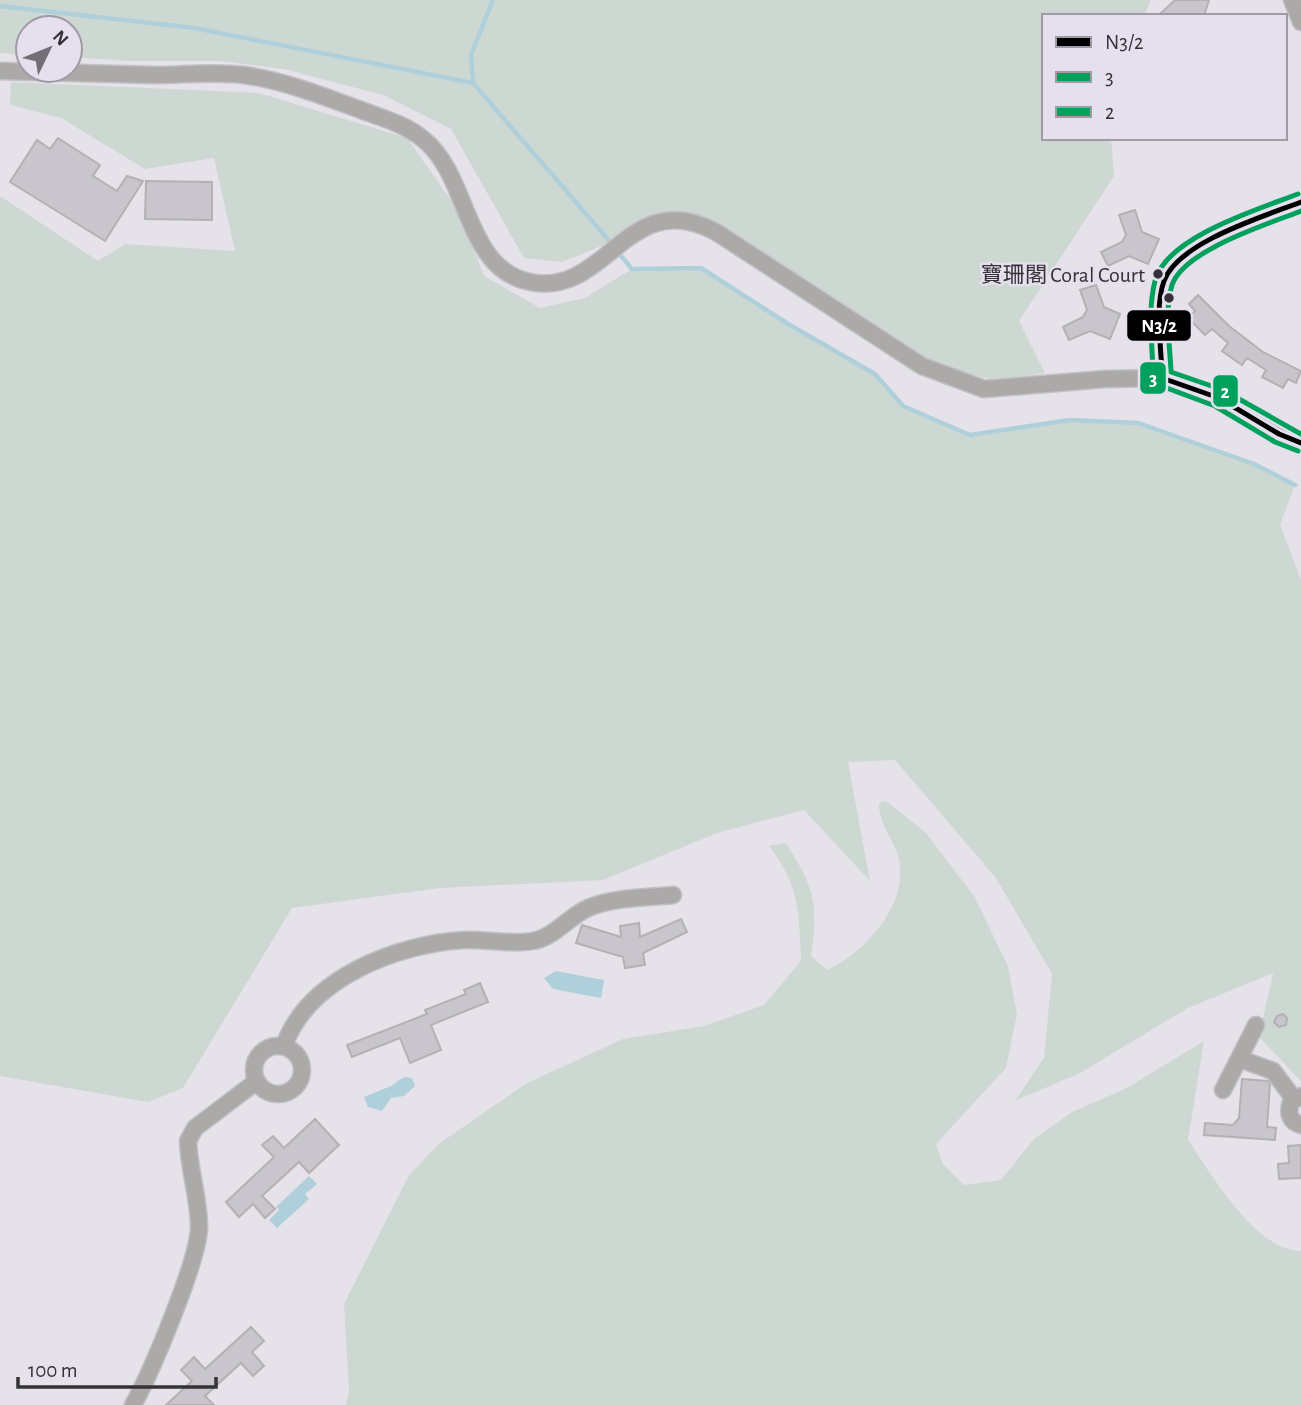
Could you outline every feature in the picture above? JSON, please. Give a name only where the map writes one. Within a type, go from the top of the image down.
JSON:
[{"type":"street","points":[[1292,0],[1301,22]]},
{"type":"street","points":[[0,71],[243,75],[302,88],[399,125],[424,139],[441,159],[486,252],[506,272],[533,283],[553,283],[572,278],[626,238],[657,221],[682,219],[699,223],[922,366],[984,389],[1106,379],[1162,378],[1219,398],[1279,434],[1301,443]]},
{"type":"street","points":[[1162,378],[1164,280],[1174,266],[1192,250],[1301,202]]},
{"type":"street","points":[[285,1046],[299,1015],[319,998],[360,969],[416,945],[466,940],[513,943],[536,940],[551,934],[588,908],[611,901],[673,895]]},
{"type":"street","points":[[1223,1090],[1256,1025]]},
{"type":"street","points":[[285,1046],[296,1054],[302,1066],[295,1087],[275,1094],[257,1081],[254,1065],[257,1058],[269,1047],[285,1046]]},
{"type":"street","points":[[1240,1059],[1273,1071],[1298,1097],[1289,1112],[1293,1121],[1301,1125]]},
{"type":"street","points":[[132,1405],[144,1385],[180,1295],[199,1231],[188,1141],[195,1128],[257,1081]]},
{"type":"shaded area","points":[[0,0],[1151,0],[1145,14],[1042,14],[1042,140],[1111,140],[1114,176],[1019,321],[1045,373],[994,380],[939,367],[694,213],[657,216],[624,237],[562,262],[524,258],[451,129],[383,95],[284,69],[221,61],[84,58],[84,14],[14,14],[14,54],[0,53]]},
{"type":"shaded area","points":[[11,82],[259,93],[407,138],[460,213],[484,276],[540,308],[585,298],[632,269],[701,268],[790,325],[875,374],[903,406],[970,435],[1070,420],[1138,423],[1254,464],[1295,485],[1280,525],[1301,580],[1301,1081],[1259,1037],[1273,973],[1188,1008],[1080,1073],[1015,1101],[1044,1058],[1052,974],[996,878],[895,760],[848,762],[870,881],[804,810],[717,833],[603,880],[440,888],[292,908],[183,1088],[148,1102],[0,1076],[0,196],[98,261],[125,244],[235,251],[214,158],[145,169],[61,118],[10,105]]},
{"type":"shaded area","points":[[886,801],[926,833],[974,896],[1008,966],[1017,1014],[1006,1068],[936,1144],[943,1164],[964,1185],[1001,1180],[1034,1139],[1072,1112],[1127,1088],[1204,1041],[1188,1140],[1222,1190],[1252,1225],[1284,1248],[1301,1251],[1301,1405],[346,1405],[349,1391],[344,1304],[409,1175],[440,1143],[527,1083],[623,1039],[704,1026],[764,1005],[801,961],[796,900],[787,874],[769,846],[786,843],[808,885],[814,909],[811,956],[827,970],[856,952],[881,925],[897,893],[899,859],[879,810],[879,803]]},
{"type":"water","points":[[556,971],[604,980],[601,998],[553,989],[544,978]]},
{"type":"water","points":[[404,1077],[412,1078],[415,1086],[404,1096],[391,1098],[382,1111],[368,1107],[364,1097],[391,1086]]},
{"type":"water","points":[[309,1176],[317,1184],[305,1194],[309,1199],[277,1228],[269,1220],[279,1210],[276,1207]]},
{"type":"building","points":[[1175,0],[1209,0],[1205,14],[1160,14]]},
{"type":"building","points":[[58,138],[100,165],[93,176],[117,191],[127,176],[143,181],[105,241],[10,182],[37,140],[50,149]]},
{"type":"building","points":[[146,181],[212,182],[212,220],[145,219]]},
{"type":"building","points":[[1135,210],[1142,232],[1159,239],[1148,264],[1129,256],[1108,266],[1101,252],[1122,242],[1126,235],[1119,215]]},
{"type":"building","name":"寶珊閣 Coral Court","points":[[1096,285],[1104,307],[1120,314],[1110,339],[1090,331],[1069,340],[1063,327],[1083,317],[1087,310],[1080,290]]},
{"type":"building","points":[[1198,295],[1229,326],[1263,352],[1301,371],[1296,383],[1288,379],[1283,388],[1262,377],[1266,370],[1247,358],[1242,365],[1222,351],[1228,343],[1212,329],[1205,335],[1188,318],[1195,311],[1189,304]]},
{"type":"building","points":[[681,919],[687,932],[643,953],[645,965],[625,968],[623,957],[576,943],[582,925],[621,937],[620,926],[639,923],[640,937]]},
{"type":"building","points":[[480,983],[488,1002],[431,1025],[441,1050],[410,1063],[400,1038],[352,1057],[347,1045],[427,1014],[425,1010],[466,994],[464,990]]},
{"type":"building","points":[[1283,1014],[1287,1018],[1286,1025],[1279,1027],[1274,1022],[1277,1016]]},
{"type":"building","points":[[1242,1079],[1268,1081],[1270,1084],[1267,1127],[1276,1128],[1275,1140],[1204,1135],[1205,1123],[1233,1125],[1239,1118]]},
{"type":"building","points":[[315,1119],[339,1145],[309,1173],[299,1162],[262,1196],[275,1209],[265,1218],[253,1204],[239,1217],[226,1202],[274,1157],[262,1145],[273,1136],[284,1148]]},
{"type":"building","points":[[1301,1145],[1301,1178],[1279,1179],[1278,1164],[1289,1163],[1288,1146]]},
{"type":"building","points":[[251,1327],[264,1341],[252,1352],[264,1366],[253,1376],[241,1363],[205,1396],[214,1405],[166,1405],[192,1381],[181,1370],[194,1357],[205,1369]]},
{"type":"waterway","points":[[473,83],[471,55],[493,0]]},
{"type":"waterway","points":[[0,6],[194,28],[473,83],[612,244]]},
{"type":"waterway","points":[[617,251],[632,269],[701,268],[790,325],[875,374],[903,406],[970,435],[1070,420],[1138,423],[1254,464],[1295,485]]},
{"type":"transit line","name":"3","points":[[1298,194],[1216,227],[1176,251],[1163,265],[1155,281],[1151,317],[1153,378],[1156,384],[1215,406],[1275,442],[1298,451]]},
{"type":"transit line","name":"N3/2","points":[[1301,202],[1224,232],[1186,254],[1172,267],[1164,281],[1159,304],[1162,378],[1219,398],[1279,434],[1301,443]]},
{"type":"transit line","name":"2","points":[[1301,211],[1229,240],[1193,260],[1180,272],[1172,285],[1168,317],[1171,372],[1223,390],[1301,434]]},
{"type":"place","name":"寶珊閣 Coral Court","points":[[1158,274]]}]
